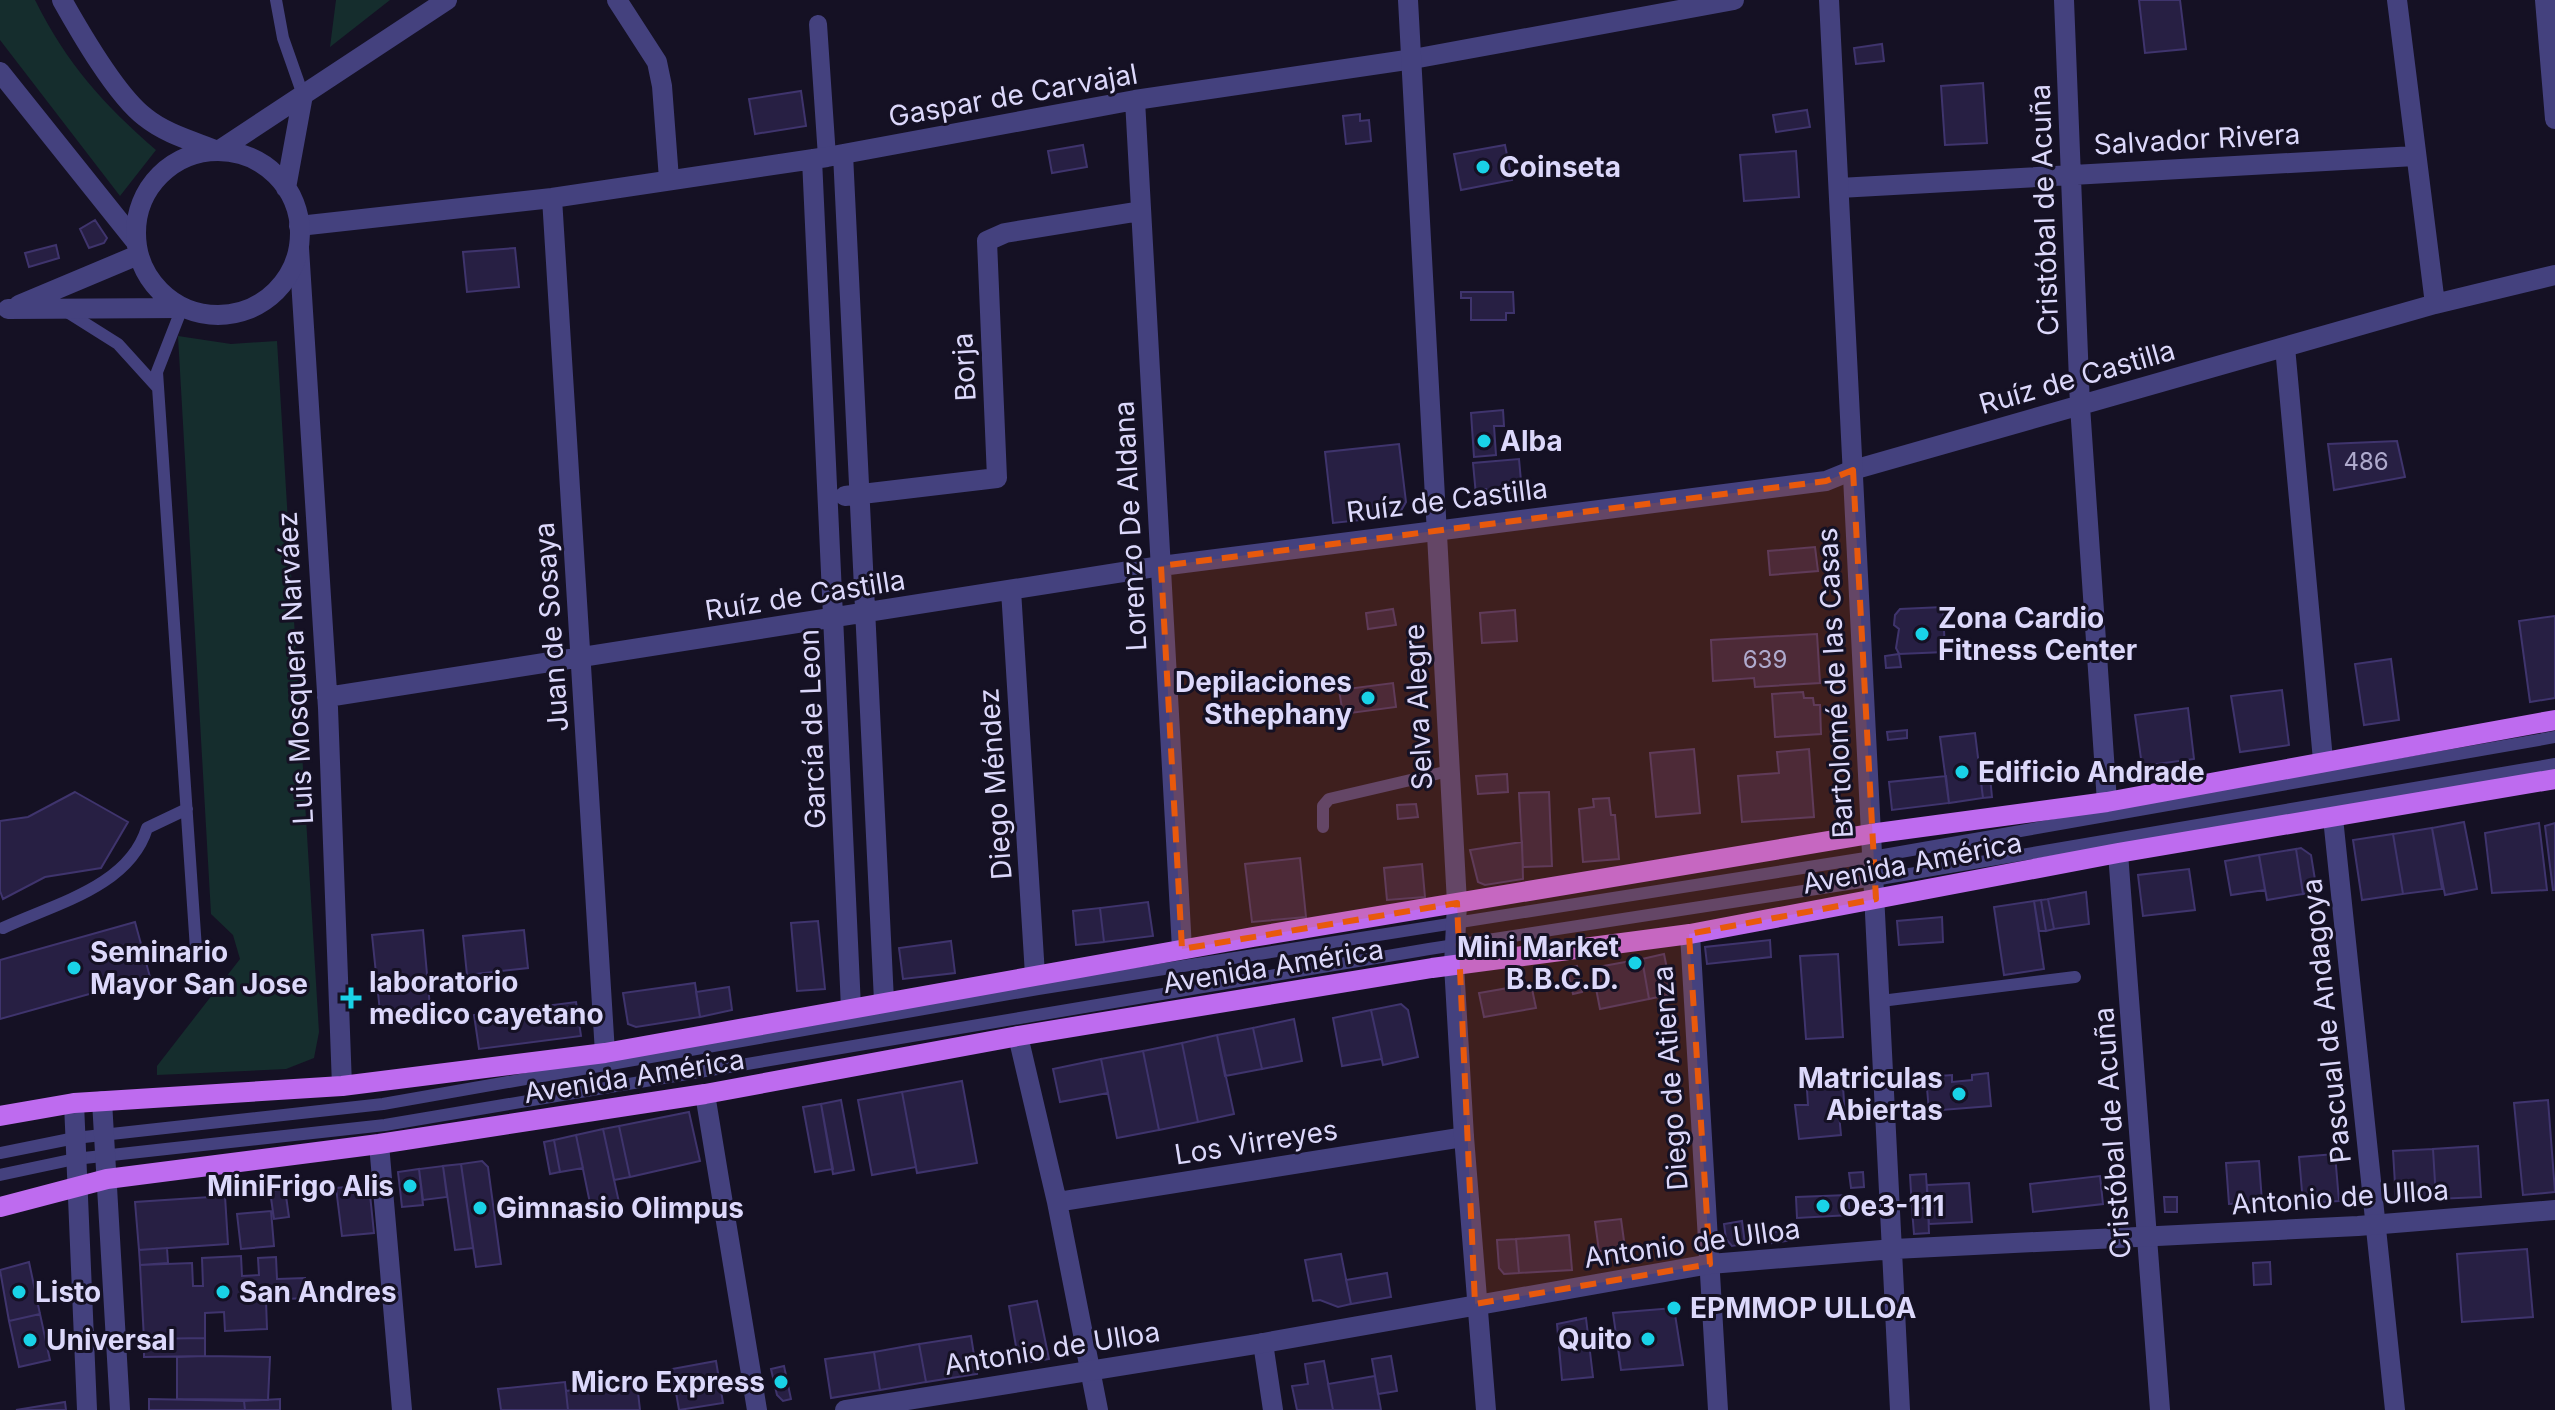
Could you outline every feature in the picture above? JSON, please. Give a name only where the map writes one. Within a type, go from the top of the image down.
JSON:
[{"type":"main road","name":"Avenida América","points":[[0,1116],[74,1103],[342,1086],[605,1053],[1182,949],[1456,913],[1870,834],[2107,802],[2323,760],[2555,720]]},
{"type":"main road","name":"Avenida América","points":[[0,1207],[77,1184],[379,1144],[705,1094],[1455,954],[1690,934],[1875,890],[2333,818],[2555,779]]},
{"type":"street","points":[[4,310],[182,308],[206,315],[231,315],[255,307],[275,292],[290,272],[299,248],[299,226],[286,188],[268,168],[245,155],[218,151],[171,133],[143,116],[90,49],[62,0]]},
{"type":"street","points":[[137,249],[137,214],[148,188],[166,168],[191,155],[218,151],[447,0]]},
{"type":"street","points":[[617,0],[657,62],[662,86],[669,179]]},
{"type":"street","name":"Selva Alegre","points":[[1408,0],[1456,913],[1455,954],[1464,1137],[1475,1304],[1486,1410]]},
{"type":"street","name":"Gaspar de Carvajal","points":[[299,226],[552,198],[827,157],[1135,100],[1413,59],[1734,0]]},
{"type":"street","name":"Bartolomé de las Casas","points":[[1829,0],[1900,1410]]},
{"type":"street","name":"Cristóbal de Acuña","points":[[2064,0],[2080,406],[2107,802]]},
{"type":"street","points":[[2397,0],[2435,304]]},
{"type":"street","points":[[2545,0],[2555,119]]},
{"type":"street","points":[[818,24],[827,157]]},
{"type":"street","points":[[0,72],[137,249],[148,277],[163,295],[182,308]]},
{"type":"street","points":[[286,188],[303,95]]},
{"type":"street","name":"Lorenzo De Aldana","points":[[1135,100],[1182,949]]},
{"type":"street","name":"Salvador Rivera","points":[[1839,188],[2415,156]]},
{"type":"street","name":"García de Leon","points":[[827,157],[858,494],[884,1001]]},
{"type":"street","name":"García de Leon","points":[[827,157],[829,498],[851,1008]]},
{"type":"street","name":"Juan de Sosaya","points":[[552,198],[605,1053]]},
{"type":"street","name":"Borja","points":[[829,498],[997,478],[987,241],[1005,233],[1141,211]]},
{"type":"street","name":"Luis Mosquera Narváez","points":[[299,248],[327,697],[342,1086]]},
{"type":"street","points":[[4,310],[137,249]]},
{"type":"street","name":"Ruíz de Castilla","points":[[327,697],[1161,566],[1826,481],[1853,470],[2435,304],[2555,275]]},
{"type":"street","points":[[2285,347],[2323,760]]},
{"type":"street","name":"Diego Méndez","points":[[1011,590],[1035,975]]},
{"type":"street","name":"Pascual de Andagoya","points":[[2333,818],[2395,1410]]},
{"type":"street","name":"Cristóbal de Acuña","points":[[2118,853],[2160,1410]]},
{"type":"street","name":"Diego de Atienza","points":[[1690,934],[1718,1410]]},
{"type":"street","points":[[1018,1036],[1057,1202],[1098,1410]]},
{"type":"street","points":[[705,1094],[757,1410]]},
{"type":"street","points":[[102,1101],[120,1410]]},
{"type":"street","points":[[74,1103],[87,1410]]},
{"type":"street","name":"Los Virreyes","points":[[1057,1202],[1464,1137]]},
{"type":"street","points":[[379,1144],[402,1410]]},
{"type":"street","name":"Antonio de Ulloa","points":[[845,1410],[1091,1368],[1263,1343],[1710,1264],[1894,1249],[2376,1224],[2555,1210]]},
{"type":"street","points":[[1263,1343],[1273,1410]]},
{"type":"lane","points":[[276,0],[283,38],[303,95]]},
{"type":"lane","points":[[62,308],[118,344],[158,388]]},
{"type":"lane","points":[[182,308],[157,372],[196,949]]},
{"type":"lane","points":[[0,1175],[75,1159],[105,1146],[383,1104],[1456,913],[1872,857],[2555,737]]},
{"type":"lane","points":[[0,1153],[75,1138],[105,1146],[385,1125],[1875,890],[2555,764]]},
{"type":"lane","points":[[1323,827],[1323,806],[1329,799],[1449,771]]},
{"type":"lane","points":[[3,928],[114,876],[141,848],[147,828],[187,809]]},
{"type":"lane","points":[[1881,1001],[2075,977]]},
{"type":"highlighted area","points":[[1853,470],[1876,899],[1689,934],[1710,1264],[1475,1304],[1457,903],[1182,949],[1161,566],[1826,481]]},
{"type":"green space","points":[[0,0],[35,0],[60,44],[88,82],[156,150],[120,196],[0,40]]},
{"type":"green space","points":[[336,0],[390,0],[330,47]]},
{"type":"green space","points":[[178,336],[231,344],[277,341],[319,1032],[314,1058],[286,1069],[157,1075],[157,1066],[240,959],[233,935],[211,914]]},
{"type":"building","points":[[2139,0],[2180,0],[2186,49],[2145,53]]},
{"type":"building","points":[[1882,44],[1884,61],[1856,64],[1854,48]]},
{"type":"building","points":[[1983,83],[1987,143],[1945,145],[1941,86]]},
{"type":"building","points":[[801,91],[806,126],[755,134],[749,99]]},
{"type":"building","points":[[1807,110],[1810,127],[1776,132],[1773,115]]},
{"type":"building","points":[[1360,114],[1360,121],[1369,120],[1371,141],[1346,144],[1343,116]]},
{"type":"building","points":[[1083,145],[1087,167],[1052,173],[1048,151]]},
{"type":"building","name":"Coinseta","points":[[1505,145],[1512,180],[1461,190],[1454,154]]},
{"type":"building","points":[[1796,151],[1799,197],[1744,201],[1740,155]]},
{"type":"building","points":[[95,220],[107,238],[104,243],[89,248],[80,229]]},
{"type":"building","points":[[56,245],[59,258],[29,267],[25,253]]},
{"type":"building","points":[[515,248],[519,287],[467,292],[463,252]]},
{"type":"building","points":[[1461,292],[1513,292],[1514,313],[1506,313],[1506,320],[1471,320],[1471,298],[1461,298]]},
{"type":"building","name":"Alba","points":[[1503,410],[1504,426],[1494,426],[1496,455],[1474,457],[1471,413]]},
{"type":"building","points":[[2397,441],[2405,477],[2334,490],[2328,444]]},
{"type":"building","points":[[1399,444],[1406,502],[1398,516],[1333,523],[1325,452]]},
{"type":"building","points":[[1519,459],[1522,492],[1487,495],[1486,489],[1481,489],[1481,494],[1476,495],[1473,463]]},
{"type":"building","points":[[1815,547],[1818,571],[1770,575],[1768,551]]},
{"type":"building","name":"Zona Cardio Fitness Center","points":[[1943,607],[1945,652],[1899,654],[1896,648],[1899,629],[1894,625],[1895,615],[1900,609]]},
{"type":"building","points":[[1393,609],[1396,625],[1368,629],[1366,613]]},
{"type":"building","points":[[1515,610],[1517,641],[1482,643],[1480,613]]},
{"type":"building","points":[[2555,616],[2555,698],[2530,702],[2519,621]]},
{"type":"building","points":[[1817,634],[1820,683],[1755,687],[1754,678],[1713,681],[1711,640]]},
{"type":"building","points":[[1899,654],[1901,667],[1886,668],[1885,656]]},
{"type":"building","points":[[2391,659],[2399,720],[2364,725],[2355,664]]},
{"type":"building","name":"Depilaciones Sthephany","points":[[1393,683],[1396,707],[1343,714],[1339,690]]},
{"type":"building","points":[[2282,690],[2289,745],[2240,752],[2231,696]]},
{"type":"building","points":[[1803,692],[1804,698],[1813,698],[1814,705],[1820,705],[1821,734],[1775,737],[1772,694]]},
{"type":"building","points":[[2188,708],[2194,759],[2142,766],[2135,715]]},
{"type":"building","points":[[1907,730],[1907,738],[1888,740],[1887,732]]},
{"type":"building","name":"Edificio Andrade","points":[[1975,733],[1983,798],[1949,803],[1940,737]]},
{"type":"building","points":[[1694,749],[1700,813],[1656,817],[1650,753]]},
{"type":"building","points":[[1809,749],[1814,817],[1742,822],[1738,776],[1779,773],[1777,752]]},
{"type":"building","points":[[1979,767],[1989,767],[1992,797],[1983,798]]},
{"type":"building","points":[[1507,774],[1508,792],[1478,794],[1476,776]]},
{"type":"building","points":[[1946,776],[1949,803],[1892,810],[1889,782]]},
{"type":"building","points":[[75,792],[128,822],[101,868],[45,877],[3,899],[0,891],[0,821],[28,817]]},
{"type":"building","points":[[1549,792],[1552,866],[1523,867],[1519,793]]},
{"type":"building","points":[[1609,798],[1611,815],[1615,815],[1619,859],[1583,862],[1579,809],[1594,807],[1593,799]]},
{"type":"building","points":[[1416,804],[1418,817],[1398,819],[1397,805]]},
{"type":"building","points":[[2464,822],[2477,889],[2445,895],[2432,828]]},
{"type":"building","points":[[2539,823],[2547,890],[2492,893],[2485,833]]},
{"type":"building","points":[[2555,823],[2555,890],[2553,890],[2545,826]]},
{"type":"building","points":[[2432,828],[2442,889],[2403,894],[2393,834]]},
{"type":"building","points":[[2393,834],[2403,894],[2362,900],[2353,840]]},
{"type":"building","points":[[1522,842],[1523,879],[1485,885],[1478,882],[1470,850]]},
{"type":"building","points":[[2301,848],[2311,855],[2317,892],[2303,894],[2296,849]]},
{"type":"building","points":[[2296,849],[2303,894],[2267,900],[2259,855]]},
{"type":"building","points":[[2259,855],[2265,890],[2231,895],[2225,861]]},
{"type":"building","points":[[1300,858],[1306,917],[1252,922],[1245,864]]},
{"type":"building","points":[[1422,864],[1425,897],[1387,900],[1384,868]]},
{"type":"building","points":[[2189,869],[2195,910],[2143,916],[2138,875]]},
{"type":"building","points":[[2086,892],[2089,924],[2054,929],[2048,899]]},
{"type":"building","points":[[2048,899],[2054,929],[2046,931],[2041,900]]},
{"type":"building","points":[[2041,900],[2046,931],[2039,931],[2034,901]]},
{"type":"building","points":[[2034,901],[2044,969],[2004,975],[1994,907]]},
{"type":"building","points":[[1148,902],[1153,936],[1104,942],[1100,908]]},
{"type":"building","points":[[1100,908],[1104,942],[1076,945],[1073,911]]},
{"type":"building","points":[[1942,917],[1943,942],[1899,945],[1897,921]]},
{"type":"building","points":[[818,921],[825,989],[797,991],[791,923]]},
{"type":"building","name":"Seminario Mayor San Jose","points":[[135,922],[150,977],[0,1019],[0,960]]},
{"type":"building","points":[[423,930],[430,1007],[380,1012],[372,935]]},
{"type":"building","points":[[524,930],[528,968],[467,975],[463,936]]},
{"type":"building","points":[[1770,940],[1771,957],[1707,964],[1705,947]]},
{"type":"building","points":[[951,941],[955,973],[903,979],[899,948]]},
{"type":"building","points":[[1664,954],[1672,994],[1649,999],[1642,959]]},
{"type":"building","points":[[1838,954],[1843,1037],[1806,1039],[1800,956]]},
{"type":"building","points":[[1642,959],[1649,999],[1600,1009],[1592,968]]},
{"type":"building","points":[[1577,966],[1582,992],[1573,994],[1567,968]]},
{"type":"building","points":[[695,983],[700,1017],[636,1027],[628,1024],[623,993]]},
{"type":"building","points":[[1531,984],[1536,1008],[1484,1017],[1479,993]]},
{"type":"building","points":[[729,987],[732,1010],[700,1017],[696,992]]},
{"type":"building","points":[[576,1002],[581,1036],[479,1049],[474,1015]]},
{"type":"building","points":[[1401,1004],[1408,1010],[1418,1057],[1383,1065],[1371,1010]]},
{"type":"building","points":[[1371,1010],[1382,1059],[1342,1066],[1333,1018]]},
{"type":"building","points":[[1294,1019],[1302,1061],[1262,1069],[1253,1028]]},
{"type":"building","points":[[1253,1028],[1262,1069],[1225,1076],[1217,1035]]},
{"type":"building","points":[[1217,1035],[1234,1114],[1198,1122],[1182,1043]]},
{"type":"building","points":[[1182,1043],[1198,1122],[1159,1130],[1143,1051]]},
{"type":"building","points":[[1143,1051],[1159,1130],[1117,1138],[1101,1059]]},
{"type":"building","points":[[1101,1059],[1108,1093],[1060,1102],[1053,1069]]},
{"type":"building","name":"Matriculas Abiertas","points":[[1988,1073],[1991,1106],[1929,1111],[1926,1077],[1952,1075],[1952,1082],[1972,1080],[1972,1075]]},
{"type":"building","points":[[962,1081],[977,1163],[917,1173],[902,1092]]},
{"type":"building","points":[[1843,1087],[1845,1114],[1839,1114],[1841,1135],[1799,1139],[1795,1105],[1808,1105],[1807,1090]]},
{"type":"building","points":[[902,1092],[916,1167],[872,1175],[858,1100]]},
{"type":"building","points":[[841,1100],[854,1170],[833,1174],[821,1104]]},
{"type":"building","points":[[2548,1100],[2555,1192],[2523,1195],[2514,1103]]},
{"type":"building","points":[[821,1104],[833,1169],[815,1172],[803,1107]]},
{"type":"building","points":[[689,1112],[700,1161],[630,1177],[619,1126]]},
{"type":"building","points":[[619,1126],[630,1177],[614,1180],[603,1129]]},
{"type":"building","points":[[603,1129],[620,1207],[592,1213],[576,1135]]},
{"type":"building","points":[[576,1135],[583,1168],[560,1172],[554,1140]]},
{"type":"building","points":[[554,1140],[560,1172],[550,1174],[544,1142]]},
{"type":"building","points":[[2478,1146],[2481,1197],[2436,1199],[2433,1149]]},
{"type":"building","points":[[2433,1149],[2436,1199],[2396,1201],[2393,1151]]},
{"type":"building","points":[[2335,1154],[2339,1201],[2303,1203],[2299,1157]]},
{"type":"building","name":"Gimnasio Olimpus","points":[[482,1161],[488,1167],[501,1264],[476,1267],[461,1164]]},
{"type":"building","points":[[2259,1161],[2262,1202],[2229,1204],[2226,1163]]},
{"type":"building","points":[[461,1164],[473,1248],[455,1250],[443,1166]]},
{"type":"building","points":[[443,1166],[447,1197],[423,1200],[419,1169]]},
{"type":"building","name":"MiniFrigo Alis","points":[[419,1169],[423,1205],[402,1207],[398,1172]]},
{"type":"building","points":[[1863,1172],[1864,1187],[1851,1188],[1849,1173]]},
{"type":"building","points":[[1926,1174],[1928,1208],[1912,1209],[1910,1175]]},
{"type":"building","points":[[2100,1176],[2103,1204],[2033,1212],[2030,1184]]},
{"type":"building","points":[[1969,1183],[1972,1222],[1929,1224],[1927,1185]]},
{"type":"building","points":[[369,1185],[374,1233],[342,1236],[336,1188]]},
{"type":"building","points":[[285,1189],[289,1217],[274,1219],[270,1191]]},
{"type":"building","name":"Oe3-111","points":[[1848,1195],[1850,1215],[1797,1218],[1796,1197]]},
{"type":"building","points":[[225,1196],[228,1244],[139,1250],[135,1202]]},
{"type":"building","points":[[2164,1197],[2177,1197],[2177,1212],[2165,1212]]},
{"type":"building","points":[[1928,1208],[1929,1233],[1914,1234],[1912,1209]]},
{"type":"building","points":[[271,1211],[274,1246],[241,1249],[237,1214]]},
{"type":"building","points":[[1621,1219],[1625,1248],[1599,1251],[1595,1222]]},
{"type":"building","points":[[1742,1221],[1745,1244],[1732,1246],[1726,1239],[1724,1224]]},
{"type":"building","points":[[1792,1230],[1793,1240],[1772,1243],[1771,1232]]},
{"type":"building","points":[[1569,1235],[1572,1270],[1519,1273],[1516,1239]]},
{"type":"building","points":[[1516,1239],[1519,1273],[1504,1274],[1499,1268],[1497,1240]]},
{"type":"building","points":[[167,1248],[168,1263],[140,1265],[139,1250]]},
{"type":"building","points":[[2527,1249],[2533,1317],[2462,1322],[2457,1254]]},
{"type":"building","points":[[1341,1254],[1351,1304],[1338,1307],[1320,1300],[1313,1301],[1305,1260]]},
{"type":"building","name":"San Andres","points":[[241,1256],[242,1276],[259,1275],[258,1258],[276,1257],[277,1279],[305,1278],[306,1298],[266,1300],[267,1329],[225,1331],[224,1312],[205,1313],[205,1338],[144,1339],[140,1265],[192,1263],[193,1286],[203,1286],[202,1258]]},
{"type":"building","name":"Listo","points":[[29,1262],[40,1314],[9,1321],[0,1270]]},
{"type":"building","points":[[2270,1262],[2271,1284],[2254,1285],[2253,1263]]},
{"type":"building","points":[[1387,1273],[1391,1297],[1351,1304],[1346,1280]]},
{"type":"building","points":[[1037,1301],[1049,1359],[1019,1364],[1009,1306]]},
{"type":"building","name":"Quito","points":[[1674,1308],[1683,1365],[1621,1370],[1613,1313]]},
{"type":"building","name":"Universal","points":[[40,1314],[50,1360],[19,1367],[9,1321]]},
{"type":"building","points":[[1586,1318],[1593,1377],[1562,1380],[1557,1324]]},
{"type":"building","points":[[971,1336],[977,1374],[926,1382],[919,1344]]},
{"type":"building","points":[[205,1338],[205,1356],[144,1357],[144,1339]]},
{"type":"building","points":[[919,1344],[926,1382],[880,1390],[874,1352]]},
{"type":"building","points":[[874,1352],[880,1390],[831,1398],[825,1359]]},
{"type":"building","points":[[1391,1356],[1397,1391],[1378,1394],[1372,1359]]},
{"type":"building","points":[[177,1357],[270,1357],[268,1400],[177,1399]]},
{"type":"building","points":[[716,1361],[723,1403],[679,1410],[672,1369]]},
{"type":"building","points":[[1324,1361],[1333,1410],[1297,1410],[1292,1386],[1308,1384],[1305,1364]]},
{"type":"building","name":"Micro Express","points":[[784,1366],[791,1399],[783,1401],[777,1395],[771,1369]]},
{"type":"building","points":[[1375,1376],[1381,1410],[1333,1410],[1328,1384]]},
{"type":"building","points":[[565,1382],[568,1410],[501,1410],[498,1389]]},
{"type":"building","points":[[637,1383],[640,1410],[568,1410],[566,1391]]},
{"type":"building","points":[[149,1399],[244,1401],[245,1410],[149,1410]]},
{"type":"building","points":[[280,1399],[280,1410],[245,1410],[244,1401]]},
{"type":"building","points":[[65,1402],[66,1410],[16,1410]]},
{"type":"place","name":"Coinseta","points":[[1483,167]]},
{"type":"place","name":"Alba","points":[[1484,441]]},
{"type":"place","name":"Zona Cardio Fitness Center","points":[[1922,634]]},
{"type":"place","name":"Depilaciones Sthephany","points":[[1368,698]]},
{"type":"place","name":"Edificio Andrade","points":[[1962,772]]},
{"type":"place","name":"Mini Market B.B.C.D.","points":[[1635,963]]},
{"type":"place","name":"Seminario Mayor San Jose","points":[[74,968]]},
{"type":"place","name":"laboratorio medico cayetano","points":[[351,998]]},
{"type":"place","name":"Matriculas Abiertas","points":[[1959,1094]]},
{"type":"place","name":"MiniFrigo Alis","points":[[410,1186]]},
{"type":"place","name":"Oe3-111","points":[[1823,1206]]},
{"type":"place","name":"Gimnasio Olimpus","points":[[480,1208]]},
{"type":"place","name":"Listo","points":[[19,1292]]},
{"type":"place","name":"San Andres","points":[[223,1292]]},
{"type":"place","name":"EPMMOP ULLOA","points":[[1674,1308]]},
{"type":"place","name":"Quito","points":[[1648,1339]]},
{"type":"place","name":"Universal","points":[[30,1340]]},
{"type":"place","name":"Micro Express","points":[[781,1382]]}]
